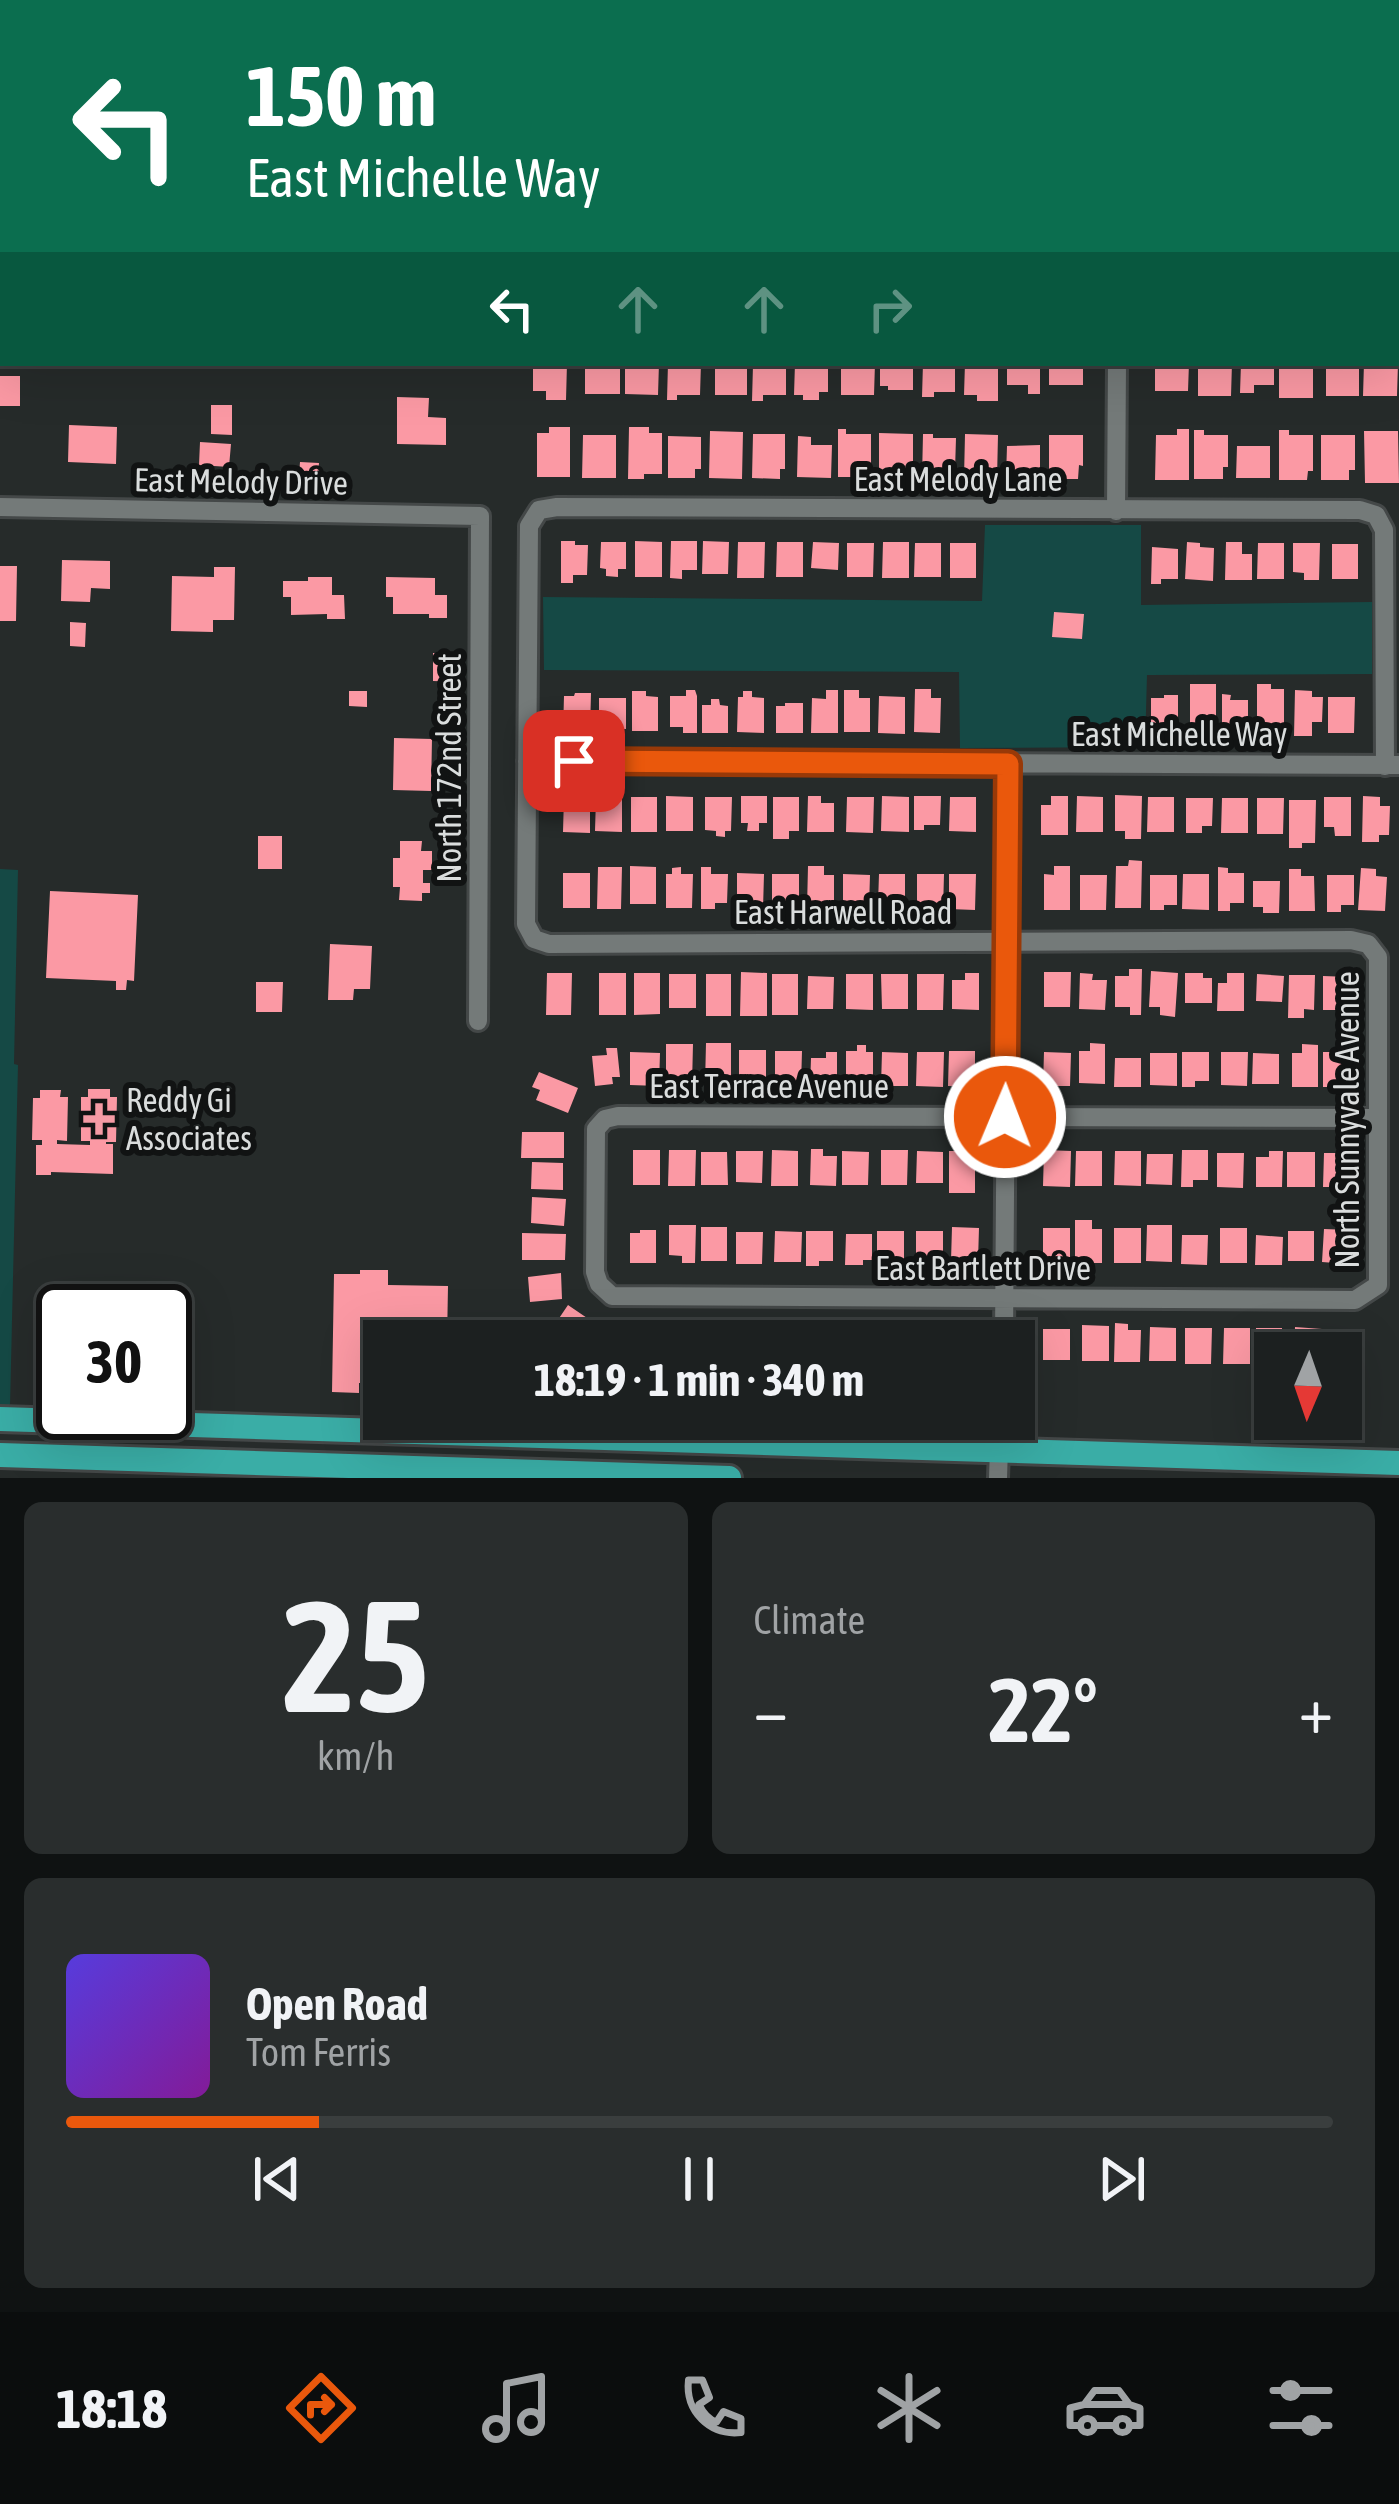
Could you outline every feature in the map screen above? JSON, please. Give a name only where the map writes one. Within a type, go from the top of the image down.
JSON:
[{"type":"main road","points":[[0,1419],[36,1420]]},
{"type":"main road","points":[[192,1426],[363,1431]]},
{"type":"main road","points":[[0,1436],[36,1435]]},
{"type":"main road","points":[[170,1461],[171,1440]]},
{"type":"main road","points":[[674,1440],[1399,1463]]},
{"type":"main road","points":[[0,1455],[511,1475],[729,1478]]},
{"type":"street","points":[[1116,511],[1117,366]]},
{"type":"street","name":"East Melody Drive","points":[[0,507],[480,516]]},
{"type":"street","name":"East Melody Lane","points":[[527,761],[529,526],[538,510],[1360,510],[1376,515],[1384,530],[1392,765]]},
{"type":"street","name":"North 172nd Street","points":[[478,1021],[480,516]]},
{"type":"street","name":"East Michelle Way","points":[[527,761],[1392,765]]},
{"type":"street","name":"East Harwell Road","points":[[527,761],[526,923],[534,939],[549,944],[1351,940],[1368,944]]},
{"type":"street","points":[[1005,1320],[1008,764]]},
{"type":"street","name":"North Sunnyvale Avenue","points":[[1368,944],[1378,957],[1378,1286],[1369,1293]]},
{"type":"street","name":"East Terrace Avenue","points":[[599,1284],[596,1129],[605,1119],[618,1116],[1378,1118]]},
{"type":"street","name":"East Bartlett Drive","points":[[599,1284],[612,1295],[1355,1300],[1369,1293]]},
{"type":"street","points":[[511,1475],[512,1440]]},
{"type":"street","points":[[998,1478],[999,1440]]},
{"type":"shaded area","points":[[985,525],[1141,525],[1141,605],[1372,602],[1372,674],[1147,675],[1145,747],[960,748],[959,672],[544,670],[543,597],[982,601]]},
{"type":"shaded area","points":[[0,869],[18,870],[10,1406],[0,1406]]},
{"type":"building","points":[[533,366],[567,366],[566,400],[546,400],[546,391],[533,391]]},
{"type":"building","points":[[585,366],[620,366],[620,394],[585,394]]},
{"type":"building","points":[[625,366],[659,366],[658,395],[625,394]]},
{"type":"building","points":[[668,366],[701,366],[700,395],[667,400]]},
{"type":"building","points":[[715,366],[747,366],[747,395],[715,395]]},
{"type":"building","points":[[753,366],[786,366],[786,395],[763,395],[763,401],[752,401]]},
{"type":"building","points":[[795,366],[828,366],[828,392],[819,392],[819,400],[794,395]]},
{"type":"building","points":[[841,366],[875,366],[874,395],[841,395]]},
{"type":"building","points":[[880,366],[913,366],[913,390],[880,386]]},
{"type":"building","points":[[923,366],[955,366],[955,392],[922,397]]},
{"type":"building","points":[[965,366],[998,366],[998,401],[977,401],[977,395],[964,395]]},
{"type":"building","points":[[1007,366],[1040,366],[1040,394],[1028,394],[1028,385],[1007,385]]},
{"type":"building","points":[[1049,366],[1083,366],[1083,385],[1049,385]]},
{"type":"building","points":[[1155,366],[1189,366],[1188,391],[1155,391]]},
{"type":"building","points":[[1198,366],[1232,366],[1231,396],[1198,396]]},
{"type":"building","points":[[1241,366],[1274,366],[1274,385],[1254,385],[1254,393],[1240,393]]},
{"type":"building","points":[[1279,366],[1313,366],[1313,398],[1279,398]]},
{"type":"building","points":[[1326,366],[1359,366],[1359,396],[1326,396]]},
{"type":"building","points":[[1364,366],[1398,366],[1397,396],[1363,396]]},
{"type":"building","points":[[0,376],[20,376],[20,406],[0,406]]},
{"type":"building","points":[[397,397],[429,398],[428,417],[446,418],[446,445],[397,444]]},
{"type":"building","points":[[211,405],[232,405],[232,435],[211,434]]},
{"type":"building","points":[[69,425],[117,427],[116,464],[68,462]]},
{"type":"building","points":[[549,427],[570,427],[570,477],[537,477],[537,433],[549,433]]},
{"type":"building","points":[[629,427],[662,433],[662,474],[628,479]]},
{"type":"building","points":[[838,429],[846,429],[846,434],[871,434],[867,477],[838,477]]},
{"type":"building","points":[[1177,429],[1189,429],[1189,480],[1155,480],[1156,435],[1177,435]]},
{"type":"building","points":[[1194,430],[1228,435],[1228,467],[1223,467],[1223,479],[1194,479]]},
{"type":"building","points":[[1279,430],[1313,435],[1313,471],[1308,471],[1307,480],[1279,480]]},
{"type":"building","points":[[710,431],[743,432],[742,479],[709,478]]},
{"type":"building","points":[[1364,431],[1398,431],[1399,483],[1365,483]]},
{"type":"building","points":[[879,433],[913,434],[913,469],[906,469],[906,479],[879,479]]},
{"type":"building","points":[[753,434],[785,434],[785,469],[780,469],[780,479],[752,478]]},
{"type":"building","points":[[923,434],[956,438],[955,470],[949,470],[949,479],[922,478]]},
{"type":"building","points":[[965,434],[998,435],[997,479],[964,478]]},
{"type":"building","points":[[583,435],[616,435],[616,478],[582,478]]},
{"type":"building","points":[[1049,435],[1083,435],[1078,479],[1049,479]]},
{"type":"building","points":[[1321,435],[1355,435],[1355,470],[1349,470],[1349,480],[1321,480]]},
{"type":"building","points":[[668,436],[701,437],[701,469],[695,469],[695,478],[668,478]]},
{"type":"building","points":[[798,436],[811,437],[811,445],[832,445],[831,478],[797,477]]},
{"type":"building","points":[[200,442],[231,444],[229,467],[199,465]]},
{"type":"building","points":[[1040,445],[1040,478],[1006,478],[1007,446]]},
{"type":"building","points":[[1237,446],[1270,446],[1270,478],[1236,478]]},
{"type":"building","points":[[300,462],[319,463],[317,489],[298,488]]},
{"type":"building","points":[[561,541],[588,545],[587,575],[573,575],[573,583],[561,583]]},
{"type":"building","points":[[635,541],[662,542],[662,577],[635,577]]},
{"type":"building","points":[[671,541],[697,541],[697,570],[682,570],[682,579],[670,578]]},
{"type":"building","points":[[703,541],[729,542],[728,574],[702,574]]},
{"type":"building","points":[[601,542],[626,542],[626,569],[618,569],[618,577],[606,576],[606,569],[600,568]]},
{"type":"building","points":[[738,542],[765,542],[764,578],[737,578]]},
{"type":"building","points":[[777,542],[803,542],[803,577],[776,577]]},
{"type":"building","points":[[813,542],[839,543],[838,570],[811,568]]},
{"type":"building","points":[[883,542],[909,542],[909,578],[882,578]]},
{"type":"building","points":[[1187,542],[1214,548],[1213,581],[1185,579]]},
{"type":"building","points":[[1226,542],[1242,542],[1242,554],[1252,554],[1252,580],[1225,580]]},
{"type":"building","points":[[847,543],[874,543],[873,577],[847,577]]},
{"type":"building","points":[[915,543],[941,543],[941,577],[914,577]]},
{"type":"building","points":[[950,543],[976,543],[976,578],[950,578]]},
{"type":"building","points":[[1258,543],[1284,543],[1284,579],[1257,579]]},
{"type":"building","points":[[1293,543],[1320,543],[1319,580],[1304,580],[1304,573],[1293,572]]},
{"type":"building","points":[[1332,544],[1358,544],[1358,579],[1332,579]]},
{"type":"building","points":[[1152,547],[1178,549],[1178,579],[1151,584]]},
{"type":"building","points":[[62,560],[110,561],[110,589],[91,588],[90,602],[61,601]]},
{"type":"building","points":[[0,566],[17,566],[16,621],[0,621]]},
{"type":"building","points":[[214,567],[235,567],[234,620],[213,620],[213,632],[171,631],[172,576],[214,577]]},
{"type":"building","points":[[308,577],[332,577],[332,595],[344,595],[345,619],[327,619],[327,614],[291,615],[291,597],[283,597],[283,581],[308,581]]},
{"type":"building","points":[[386,577],[435,578],[435,595],[447,595],[447,618],[393,614],[393,597],[386,597]]},
{"type":"building","points":[[1054,612],[1084,614],[1082,639],[1052,637]]},
{"type":"building","points":[[70,622],[86,623],[85,647],[70,646]]},
{"type":"building","points":[[433,653],[462,653],[462,682],[433,681]]},
{"type":"building","points":[[1190,684],[1216,684],[1216,733],[1190,733]]},
{"type":"building","points":[[1257,684],[1284,689],[1284,732],[1257,732]]},
{"type":"building","points":[[915,689],[931,689],[931,698],[941,698],[940,733],[914,732]]},
{"type":"building","points":[[686,690],[695,690],[697,696],[697,733],[670,727],[670,696],[686,696]]},
{"type":"building","points":[[826,690],[838,690],[838,733],[811,733],[812,698],[826,699]]},
{"type":"building","points":[[844,690],[859,690],[859,698],[870,698],[870,732],[844,732]]},
{"type":"building","points":[[1295,690],[1323,697],[1322,722],[1312,722],[1312,736],[1294,736]]},
{"type":"building","points":[[349,691],[367,691],[367,707],[349,706]]},
{"type":"building","points":[[632,691],[658,697],[658,731],[632,731]]},
{"type":"building","points":[[743,691],[764,698],[764,733],[737,732],[738,697],[743,697]]},
{"type":"building","points":[[591,693],[590,733],[563,732],[564,696]]},
{"type":"building","points":[[1222,694],[1231,695],[1230,700],[1248,700],[1248,732],[1222,731]]},
{"type":"building","points":[[1178,695],[1178,734],[1151,733],[1151,698]]},
{"type":"building","points":[[879,696],[905,697],[905,734],[878,733]]},
{"type":"building","points":[[1328,697],[1355,697],[1354,733],[1328,733]]},
{"type":"building","points":[[599,698],[626,698],[626,729],[599,729]]},
{"type":"building","points":[[711,699],[728,706],[728,733],[702,733],[702,705],[711,705]]},
{"type":"building","points":[[803,703],[803,733],[776,733],[776,706]]},
{"type":"building","points":[[394,738],[432,739],[431,791],[393,790]]},
{"type":"building","points":[[1115,795],[1142,796],[1141,839],[1125,839],[1125,831],[1115,831]]},
{"type":"building","points":[[564,796],[590,797],[590,833],[563,832]]},
{"type":"building","points":[[666,796],[693,797],[693,831],[666,831]]},
{"type":"building","points":[[741,796],[767,796],[767,823],[759,823],[759,831],[747,831],[748,823],[741,823]]},
{"type":"building","points":[[808,796],[834,803],[834,832],[807,832]]},
{"type":"building","points":[[882,796],[909,797],[909,832],[881,831]]},
{"type":"building","points":[[914,796],[941,796],[940,825],[914,830]]},
{"type":"building","points":[[1051,796],[1068,796],[1068,835],[1041,835],[1041,805],[1051,805]]},
{"type":"building","points":[[1077,796],[1103,797],[1103,832],[1076,832]]},
{"type":"building","points":[[1363,796],[1380,797],[1380,806],[1390,806],[1389,835],[1379,835],[1379,842],[1362,842]]},
{"type":"building","points":[[596,797],[622,797],[622,832],[595,831]]},
{"type":"building","points":[[631,797],[657,797],[657,832],[631,832]]},
{"type":"building","points":[[705,797],[732,797],[731,831],[725,831],[725,837],[705,830]]},
{"type":"building","points":[[773,797],[799,797],[799,831],[789,831],[789,839],[773,839]]},
{"type":"building","points":[[847,797],[874,797],[873,833],[846,832]]},
{"type":"building","points":[[950,797],[976,797],[976,832],[949,831]]},
{"type":"building","points":[[1148,797],[1174,797],[1174,832],[1147,832]]},
{"type":"building","points":[[1324,797],[1351,797],[1351,836],[1335,836],[1334,827],[1324,827]]},
{"type":"building","points":[[1186,798],[1213,798],[1212,826],[1202,826],[1202,833],[1186,833]]},
{"type":"building","points":[[1222,798],[1248,798],[1248,833],[1221,833]]},
{"type":"building","points":[[1257,798],[1284,798],[1283,834],[1257,834]]},
{"type":"building","points":[[1289,800],[1316,800],[1315,843],[1289,848]]},
{"type":"building","points":[[258,836],[282,836],[282,869],[258,869]]},
{"type":"building","points":[[400,841],[422,841],[421,851],[432,851],[432,870],[423,870],[423,883],[430,883],[430,893],[422,893],[422,901],[399,900],[400,887],[393,887],[393,858],[400,858]]},
{"type":"building","points":[[1129,860],[1142,861],[1141,908],[1115,908],[1116,866],[1128,866]]},
{"type":"building","points":[[630,866],[656,867],[656,904],[630,904]]},
{"type":"building","points":[[808,866],[824,866],[824,875],[834,875],[834,908],[807,908]]},
{"type":"building","points":[[1054,866],[1070,866],[1070,910],[1044,910],[1044,874],[1054,875]]},
{"type":"building","points":[[598,867],[622,867],[621,909],[597,909]]},
{"type":"building","points":[[681,867],[681,874],[693,874],[692,908],[666,908],[666,874]]},
{"type":"building","points":[[701,867],[711,867],[711,874],[728,874],[727,903],[701,909]]},
{"type":"building","points":[[1218,867],[1244,873],[1244,903],[1230,903],[1230,911],[1218,911]]},
{"type":"building","points":[[1361,868],[1376,869],[1376,876],[1387,877],[1385,911],[1358,910]]},
{"type":"building","points":[[1289,869],[1314,876],[1315,911],[1289,911]]},
{"type":"building","points":[[563,873],[590,873],[590,908],[563,908]]},
{"type":"building","points":[[737,873],[764,874],[763,909],[737,909]]},
{"type":"building","points":[[772,874],[799,874],[799,909],[772,909]]},
{"type":"building","points":[[843,874],[870,875],[869,908],[843,908]]},
{"type":"building","points":[[879,874],[905,874],[905,905],[878,904]]},
{"type":"building","points":[[917,874],[944,874],[943,911],[931,910],[931,904],[917,904]]},
{"type":"building","points":[[949,874],[976,874],[975,910],[949,909]]},
{"type":"building","points":[[1183,874],[1209,874],[1209,910],[1182,909]]},
{"type":"building","points":[[1080,875],[1107,875],[1106,910],[1080,910]]},
{"type":"building","points":[[1150,875],[1177,875],[1177,905],[1150,910]]},
{"type":"building","points":[[1327,875],[1354,875],[1354,905],[1327,912]]},
{"type":"building","points":[[1253,881],[1280,881],[1279,913],[1253,907]]},
{"type":"building","points":[[50,891],[138,895],[134,981],[127,980],[126,990],[116,990],[116,981],[46,978]]},
{"type":"building","points":[[330,944],[372,946],[370,989],[354,989],[353,1000],[328,1000]]},
{"type":"building","points":[[1129,969],[1142,969],[1141,1015],[1130,1015],[1130,1007],[1115,1007],[1115,976],[1129,976]]},
{"type":"building","points":[[1151,971],[1178,973],[1175,1017],[1160,1015],[1160,1007],[1149,1007]]},
{"type":"building","points":[[741,972],[767,973],[767,1016],[740,1016]]},
{"type":"building","points":[[1044,972],[1071,972],[1070,1007],[1044,1007]]},
{"type":"building","points":[[547,973],[572,973],[571,1015],[546,1015]]},
{"type":"building","points":[[599,973],[626,973],[626,1015],[599,1015]]},
{"type":"building","points":[[634,973],[660,973],[660,1014],[634,1015]]},
{"type":"building","points":[[965,973],[979,973],[979,1010],[952,1009],[952,980],[965,980]]},
{"type":"building","points":[[1080,973],[1093,974],[1092,980],[1107,980],[1105,1010],[1079,1009]]},
{"type":"building","points":[[1185,973],[1212,978],[1212,1003],[1185,1003]]},
{"type":"building","points":[[1227,973],[1244,973],[1244,1011],[1217,1011],[1218,983],[1227,983]]},
{"type":"building","points":[[669,974],[696,974],[696,1008],[669,1008]]},
{"type":"building","points":[[706,974],[731,974],[731,1016],[706,1016]]},
{"type":"building","points":[[772,974],[798,974],[798,1015],[772,1015]]},
{"type":"building","points":[[846,974],[873,974],[873,1010],[846,1009]]},
{"type":"building","points":[[881,974],[908,974],[908,1009],[882,1009]]},
{"type":"building","points":[[917,974],[944,974],[943,1010],[917,1010]]},
{"type":"building","points":[[1257,974],[1284,976],[1282,1002],[1256,1001]]},
{"type":"building","points":[[1289,975],[1315,975],[1314,1010],[1304,1009],[1304,1018],[1288,1018]]},
{"type":"building","points":[[808,976],[834,977],[833,1009],[807,1009]]},
{"type":"building","points":[[1323,976],[1350,977],[1350,1010],[1323,1010]]},
{"type":"building","points":[[256,982],[283,982],[282,1012],[256,1012]]},
{"type":"building","points":[[706,1043],[731,1043],[731,1086],[705,1085]]},
{"type":"building","points":[[1090,1043],[1105,1044],[1105,1084],[1079,1083],[1079,1051],[1090,1051]]},
{"type":"building","points":[[666,1044],[693,1044],[692,1085],[666,1085]]},
{"type":"building","points":[[1302,1044],[1318,1045],[1318,1087],[1292,1087],[1292,1053],[1302,1053]]},
{"type":"building","points":[[857,1045],[866,1045],[866,1052],[873,1052],[873,1087],[846,1086],[846,1051],[857,1051]]},
{"type":"building","points":[[606,1048],[617,1048],[620,1077],[612,1077],[613,1084],[595,1086],[592,1056],[607,1055]]},
{"type":"building","points":[[739,1050],[766,1050],[766,1084],[739,1084]]},
{"type":"building","points":[[775,1051],[802,1051],[801,1086],[775,1086]]},
{"type":"building","points":[[949,1051],[975,1051],[975,1087],[948,1086]]},
{"type":"building","points":[[630,1052],[660,1053],[659,1086],[630,1085]]},
{"type":"building","points":[[826,1052],[837,1052],[837,1086],[810,1088],[811,1058],[826,1058]]},
{"type":"building","points":[[882,1052],[908,1053],[908,1086],[881,1086]]},
{"type":"building","points":[[917,1052],[944,1052],[943,1087],[916,1086]]},
{"type":"building","points":[[1044,1052],[1071,1053],[1070,1086],[1043,1086]]},
{"type":"building","points":[[1182,1052],[1209,1052],[1209,1081],[1182,1087]]},
{"type":"building","points":[[1221,1052],[1248,1052],[1247,1086],[1221,1085]]},
{"type":"building","points":[[1323,1052],[1350,1052],[1350,1087],[1323,1087]]},
{"type":"building","points":[[1150,1053],[1177,1053],[1177,1086],[1150,1085]]},
{"type":"building","points":[[1253,1053],[1279,1054],[1279,1084],[1252,1084]]},
{"type":"building","points":[[1115,1058],[1141,1058],[1141,1087],[1114,1087]]},
{"type":"building","points":[[539,1072],[578,1088],[568,1113],[536,1100],[540,1090],[532,1087]]},
{"type":"building","name":"Reddy Gi Associates","points":[[88,1089],[110,1089],[110,1097],[117,1097],[116,1142],[106,1142],[113,1144],[113,1174],[36,1175],[36,1145],[42,1145],[42,1140],[32,1140],[33,1098],[40,1098],[40,1090],[61,1090],[60,1097],[68,1097],[67,1141],[57,1140],[57,1144],[90,1145],[90,1141],[81,1141],[81,1097],[88,1097]]},
{"type":"building","points":[[522,1132],[564,1132],[564,1158],[521,1158]]},
{"type":"building","points":[[811,1149],[823,1149],[823,1156],[837,1156],[836,1186],[810,1185]]},
{"type":"building","points":[[633,1150],[660,1150],[660,1185],[633,1185]]},
{"type":"building","points":[[669,1150],[696,1150],[695,1186],[668,1186]]},
{"type":"building","points":[[772,1150],[798,1151],[798,1186],[771,1186]]},
{"type":"building","points":[[881,1150],[908,1150],[907,1185],[881,1185]]},
{"type":"building","points":[[1044,1150],[1071,1151],[1070,1187],[1043,1186]]},
{"type":"building","points":[[1182,1150],[1208,1150],[1208,1180],[1193,1180],[1193,1187],[1181,1187]]},
{"type":"building","points":[[736,1151],[763,1151],[762,1183],[736,1182]]},
{"type":"building","points":[[842,1151],[869,1152],[868,1185],[842,1185]]},
{"type":"building","points":[[917,1151],[943,1152],[943,1183],[916,1183]]},
{"type":"building","points":[[949,1151],[975,1151],[975,1193],[949,1193]]},
{"type":"building","points":[[1076,1151],[1102,1151],[1102,1186],[1075,1186]]},
{"type":"building","points":[[1115,1151],[1141,1151],[1141,1186],[1114,1185]]},
{"type":"building","points":[[1269,1151],[1283,1151],[1282,1187],[1256,1187],[1256,1157],[1269,1157]]},
{"type":"building","points":[[701,1152],[727,1152],[728,1185],[701,1185]]},
{"type":"building","points":[[1287,1152],[1315,1152],[1315,1187],[1287,1187]]},
{"type":"building","points":[[1217,1153],[1244,1153],[1243,1188],[1217,1187]]},
{"type":"building","points":[[1324,1153],[1350,1153],[1350,1187],[1323,1187]]},
{"type":"building","points":[[1147,1154],[1173,1154],[1172,1185],[1146,1184]]},
{"type":"building","points":[[532,1162],[563,1163],[563,1190],[531,1189]]},
{"type":"building","points":[[532,1197],[566,1199],[564,1226],[531,1223]]},
{"type":"building","points":[[1075,1220],[1092,1220],[1092,1229],[1102,1229],[1102,1263],[1075,1263]]},
{"type":"building","points":[[669,1225],[696,1225],[695,1263],[682,1263],[682,1256],[669,1255]]},
{"type":"building","points":[[1147,1225],[1172,1225],[1172,1262],[1146,1261]]},
{"type":"building","points":[[701,1227],[727,1227],[727,1261],[701,1261]]},
{"type":"building","points":[[952,1227],[979,1228],[978,1261],[951,1261]]},
{"type":"building","points":[[1043,1228],[1070,1228],[1070,1264],[1043,1263]]},
{"type":"building","points":[[1114,1228],[1141,1228],[1141,1263],[1114,1263]]},
{"type":"building","points":[[1220,1228],[1247,1228],[1247,1263],[1220,1263]]},
{"type":"building","points":[[1324,1229],[1350,1230],[1348,1264],[1322,1262]]},
{"type":"building","points":[[656,1230],[656,1263],[630,1263],[630,1233]]},
{"type":"building","points":[[775,1231],[802,1232],[801,1262],[774,1262]]},
{"type":"building","points":[[806,1231],[833,1231],[833,1261],[806,1266]]},
{"type":"building","points":[[877,1231],[904,1231],[904,1262],[877,1261]]},
{"type":"building","points":[[916,1231],[943,1231],[943,1263],[916,1263]]},
{"type":"building","points":[[1288,1231],[1314,1231],[1314,1261],[1288,1261]]},
{"type":"building","points":[[736,1232],[763,1232],[762,1264],[736,1264]]},
{"type":"building","points":[[522,1233],[566,1234],[565,1260],[522,1260]]},
{"type":"building","points":[[846,1234],[872,1234],[872,1260],[845,1265]]},
{"type":"building","points":[[1182,1235],[1208,1235],[1207,1265],[1181,1264]]},
{"type":"building","points":[[1256,1235],[1283,1237],[1282,1265],[1255,1265]]},
{"type":"building","points":[[360,1270],[388,1270],[388,1285],[448,1286],[447,1320],[363,1320],[359,1393],[332,1392],[334,1274],[360,1274]]},
{"type":"building","points":[[561,1273],[562,1299],[530,1302],[528,1277]]},
{"type":"building","points":[[568,1305],[590,1320],[558,1320]]},
{"type":"building","points":[[1115,1323],[1141,1330],[1140,1362],[1114,1362]]},
{"type":"building","points":[[1082,1325],[1109,1326],[1109,1361],[1082,1361]]},
{"type":"building","points":[[1150,1327],[1176,1328],[1176,1361],[1149,1361]]},
{"type":"building","points":[[1295,1327],[1322,1329],[1322,1332],[1295,1332]]},
{"type":"building","points":[[1185,1328],[1212,1328],[1211,1364],[1185,1364]]},
{"type":"building","points":[[1224,1328],[1250,1328],[1250,1364],[1223,1364]]},
{"type":"building","points":[[1256,1328],[1282,1328],[1282,1332],[1256,1332]]},
{"type":"building","points":[[1043,1329],[1070,1329],[1070,1360],[1043,1360]]},
{"type":"place","name":"Reddy Gi Associates","points":[[99,1119]]},
{"type":"route","points":[[574,761],[1008,764],[1005,1117]]}]
